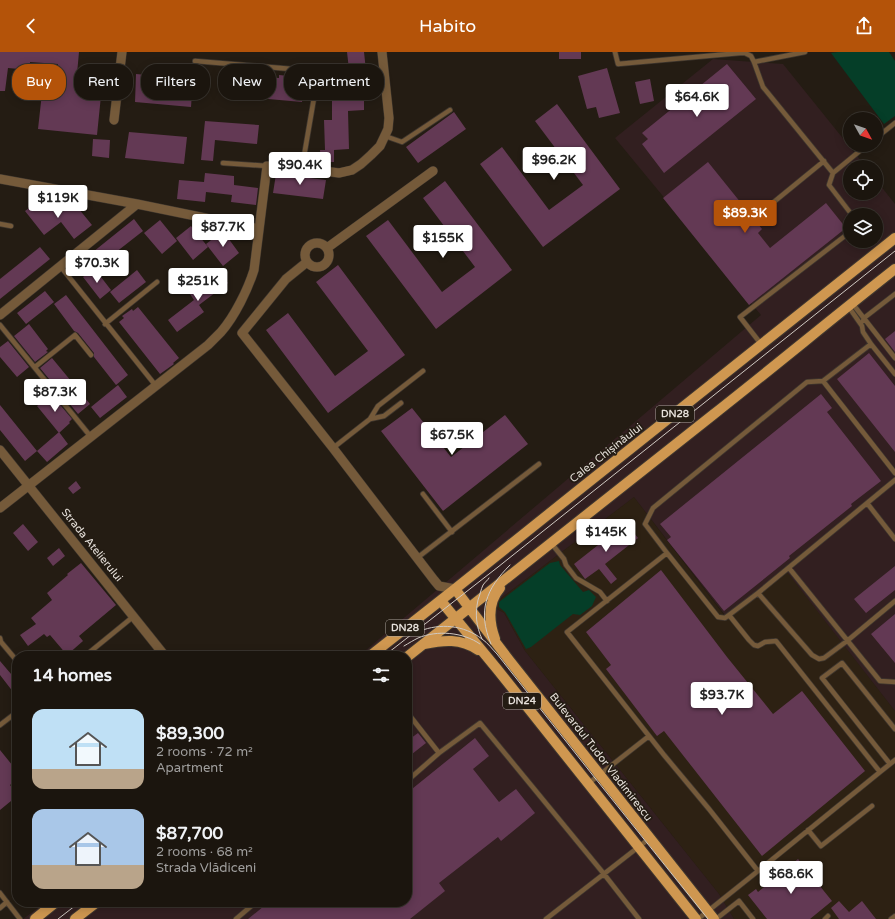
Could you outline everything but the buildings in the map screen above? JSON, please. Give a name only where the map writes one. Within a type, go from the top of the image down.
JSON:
[{"type":"main road","name":"Calea Chișinăului","points":[[376,651],[895,238]]},
{"type":"main road","name":"DN28","points":[[412,653],[894,271]]},
{"type":"main road","points":[[497,645],[491,622],[491,602],[495,593],[511,576]]},
{"type":"main road","name":"Bulevardul Tudor Vladimirescu","points":[[455,589],[599,775],[713,916]]},
{"type":"main road","name":"DN24","points":[[441,601],[697,919]]},
{"type":"main road","points":[[422,645],[449,640],[457,641],[475,647],[484,654]]},
{"type":"main road","points":[[35,919],[50,907]]},
{"type":"main road","points":[[75,919],[91,907]]},
{"type":"street","points":[[114,120],[122,52]]},
{"type":"street","points":[[0,508],[208,345],[222,331],[241,300],[254,270],[267,166],[302,168],[340,173],[352,170],[361,164],[380,146],[388,129],[389,118],[382,52]]},
{"type":"street","points":[[327,248],[433,172]]},
{"type":"street","points":[[0,179],[138,204],[259,229]]},
{"type":"street","points":[[0,315],[138,204]]},
{"type":"street","points":[[318,243],[327,248],[329,258],[327,262],[317,267],[313,267],[307,262],[306,251],[311,245],[318,243]]},
{"type":"street","points":[[307,262],[286,279],[242,333],[439,586],[441,601]]},
{"type":"street","name":"Strada Atelierului","points":[[0,450],[161,651]]},
{"type":"street","points":[[439,586],[455,589]]},
{"type":"lane","points":[[615,52],[618,64],[746,53],[751,56],[763,87],[833,173]]},
{"type":"lane","points":[[754,62],[806,52]]},
{"type":"lane","points":[[195,61],[304,70],[314,76],[315,92],[302,168]]},
{"type":"lane","points":[[385,136],[402,142],[450,110]]},
{"type":"lane","points":[[883,132],[895,123]]},
{"type":"lane","points":[[846,208],[829,186],[833,173],[858,152]]},
{"type":"lane","points":[[764,210],[824,161]]},
{"type":"lane","points":[[223,163],[267,166]]},
{"type":"lane","points":[[0,224],[11,226]]},
{"type":"lane","points":[[762,344],[740,317],[843,237]]},
{"type":"lane","points":[[60,267],[156,386]]},
{"type":"lane","points":[[105,324],[157,282]]},
{"type":"lane","points":[[862,326],[864,318],[895,294]]},
{"type":"lane","points":[[850,305],[864,318],[895,358]]},
{"type":"lane","points":[[850,305],[862,326],[863,332],[895,374]]},
{"type":"lane","points":[[0,325],[92,437]]},
{"type":"lane","points":[[34,367],[75,335],[91,355]]},
{"type":"lane","points":[[872,344],[823,381],[807,382],[653,508],[645,524],[718,617],[724,618],[789,568],[895,480]]},
{"type":"lane","points":[[333,448],[370,419],[378,406],[423,371]]},
{"type":"lane","points":[[823,381],[895,473]]},
{"type":"lane","points":[[370,419],[384,416],[401,403]]},
{"type":"lane","points":[[417,558],[539,464]]},
{"type":"lane","points":[[423,494],[452,532]]},
{"type":"lane","points":[[867,503],[895,539]]},
{"type":"lane","points":[[551,543],[564,559],[566,565],[576,578],[600,592],[607,601]]},
{"type":"lane","points":[[667,553],[567,632],[758,871]]},
{"type":"lane","points":[[789,568],[880,681],[895,682]]},
{"type":"lane","points":[[758,593],[812,655],[819,659],[824,658],[848,641],[895,602]]},
{"type":"lane","points":[[729,615],[754,645],[758,646],[765,642],[776,641],[880,772]]},
{"type":"lane","points":[[91,651],[134,616]]},
{"type":"lane","points":[[0,638],[1,642],[12,655]]},
{"type":"lane","points":[[890,764],[822,678],[842,663],[895,729]]},
{"type":"lane","points":[[0,725],[12,716]]},
{"type":"lane","points":[[412,718],[439,753]]},
{"type":"lane","points":[[412,777],[439,753],[480,722],[639,919]]},
{"type":"lane","points":[[588,784],[649,736]]},
{"type":"lane","points":[[713,916],[758,871],[895,760]]},
{"type":"lane","points":[[808,830],[821,846],[872,806]]},
{"type":"lane","points":[[546,919],[650,838]]},
{"type":"lane","points":[[0,893],[20,919]]},
{"type":"lane","points":[[697,919],[713,916],[739,901],[753,919]]},
{"type":"lane","points":[[0,908],[7,902]]},
{"type":"lane","points":[[236,919],[250,907]]},
{"type":"lane","points":[[891,919],[895,916]]},
{"type":"shaded area","points":[[713,59],[783,64],[843,138],[843,152],[854,152],[860,160],[843,160],[843,200],[883,200],[883,189],[895,204],[895,711],[787,572],[728,619],[634,497],[496,602],[497,609],[504,613],[525,651],[719,894],[734,919],[23,919],[39,907],[412,907],[412,651],[365,651],[761,315],[615,138]]},
{"type":"shaded area","points":[[634,497],[727,619],[787,571],[895,711],[895,919],[734,919],[719,894],[525,651],[504,613],[497,609],[496,602]]},
{"type":"green space","points":[[889,52],[895,61],[895,116],[884,124],[883,112],[875,112],[831,53]]},
{"type":"green space","points":[[559,561],[560,565],[583,592],[589,590],[596,597],[592,606],[580,615],[573,614],[531,647],[526,649],[505,612],[499,607],[499,602],[550,563]]},
{"type":"tram line","points":[[390,651],[895,251]]},
{"type":"tram line","points":[[491,644],[485,621],[486,601],[495,583],[510,565]]},
{"type":"tram line","points":[[482,639],[477,625],[477,605],[482,587],[489,578]]},
{"type":"tram line","points":[[420,631],[428,628],[444,626],[460,628],[475,634],[488,644],[708,919]]},
{"type":"tram line","points":[[404,646],[425,635],[441,633],[466,637],[480,644]]},
{"type":"tram line","points":[[58,919],[74,907]]}]
